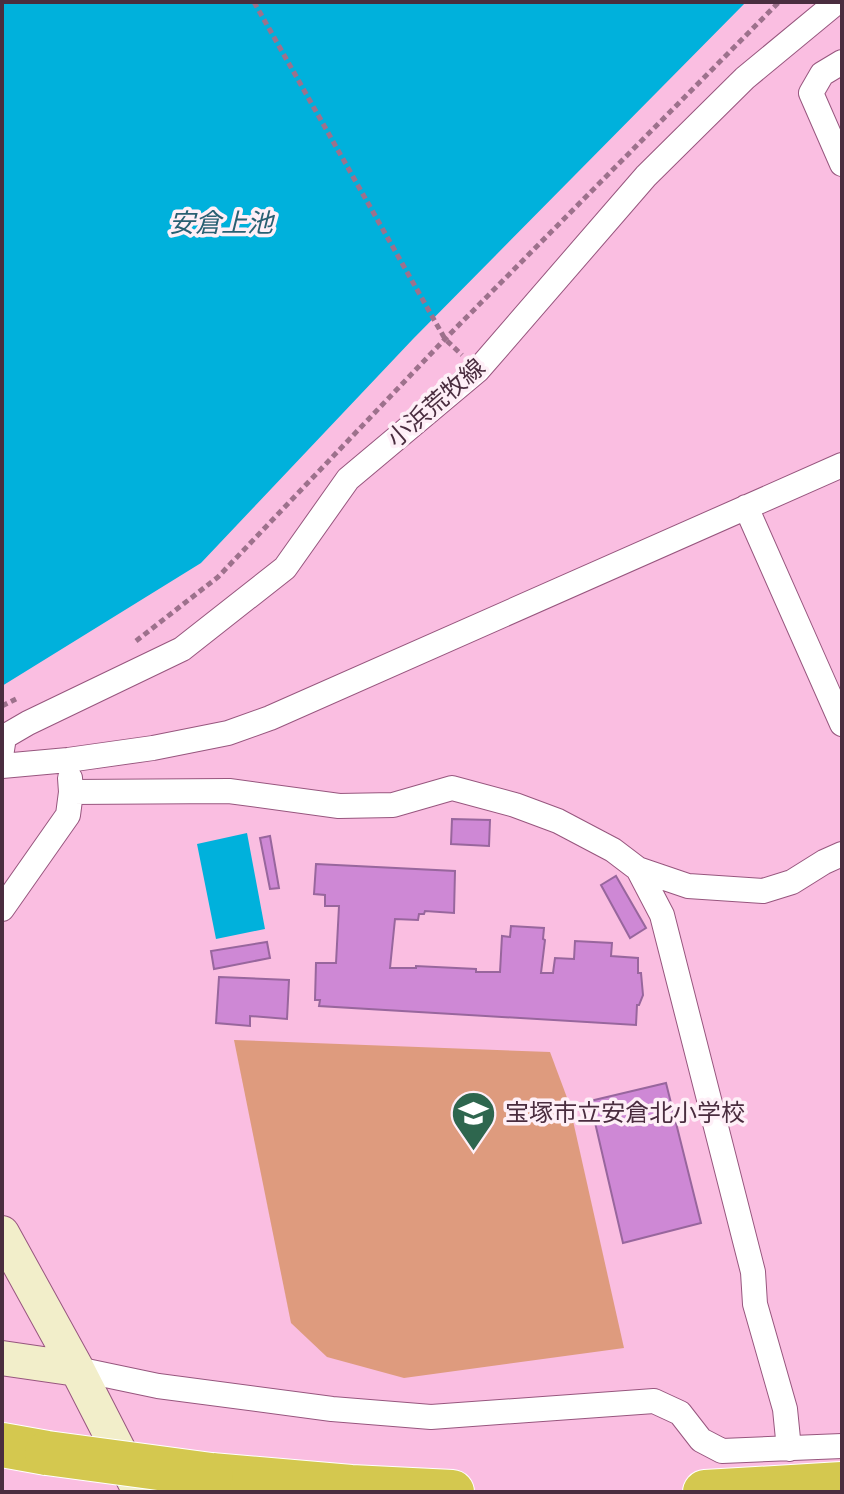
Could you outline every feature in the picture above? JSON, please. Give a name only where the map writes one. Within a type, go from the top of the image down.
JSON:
[{"type":"highway","points":[[2,1445],[211,1475],[452,1492]]},
{"type":"highway","points":[[705,1492],[842,1484]]},
{"type":"main road","points":[[2,1233],[140,1492]]},
{"type":"main road","points":[[2,1358],[77,1369]]},
{"type":"street","name":"小浜荒牧線","points":[[2,750],[4,737],[28,723],[182,649],[285,568],[348,479],[478,370],[646,176],[745,78],[837,2]]},
{"type":"street","points":[[842,62],[822,74],[811,93],[842,164]]},
{"type":"street","points":[[2,766],[153,748],[228,733],[270,718],[842,465]]},
{"type":"street","points":[[746,507],[842,724]]},
{"type":"street","points":[[2,909],[68,815],[71,792],[68,760]]},
{"type":"street","points":[[71,792],[229,791],[339,806],[393,805],[452,788],[515,805],[558,821],[613,850],[638,869],[688,886],[763,891],[792,882],[842,854]]},
{"type":"street","points":[[638,869],[662,915],[753,1272],[755,1304],[785,1409],[789,1449]]},
{"type":"street","points":[[77,1369],[158,1386],[332,1409],[431,1417],[654,1401],[680,1413],[701,1440],[722,1451],[842,1446]]},
{"type":"path","points":[[254,2],[445,339]]},
{"type":"path","points":[[134,643],[218,577],[445,339],[779,2]]},
{"type":"path","points":[[2,706],[28,693]]},
{"type":"shaded area","points":[[234,1040],[550,1052],[569,1103],[624,1348],[404,1378],[327,1357],[291,1323]]},
{"type":"water","name":"安倉上池","points":[[2,2],[746,2],[413,339],[201,563],[2,686]]},
{"type":"water","points":[[247,833],[265,929],[216,939],[197,844]]},
{"type":"building","points":[[452,819],[490,820],[489,846],[451,844]]},
{"type":"building","points":[[270,836],[279,888],[270,889],[260,838]]},
{"type":"building","points":[[316,864],[455,871],[454,913],[425,911],[419,914],[418,920],[395,919],[390,968],[416,966],[500,972],[502,936],[510,937],[511,926],[544,928],[541,973],[553,973],[555,958],[574,959],[575,941],[612,943],[611,956],[638,958],[643,995],[637,1005],[636,1025],[319,1006],[320,1000],[315,1000],[316,963],[336,963],[339,906],[325,906],[325,895],[314,894]]},
{"type":"building","points":[[616,876],[646,928],[630,938],[601,885]]},
{"type":"building","points":[[267,942],[270,958],[214,969],[211,951]]},
{"type":"building","points":[[219,977],[289,980],[287,1019],[250,1016],[250,1026],[216,1023]]},
{"type":"building","points":[[666,1083],[701,1223],[623,1243],[590,1101]]},
{"type":"place","name":"宝塚市立安倉北小学校","points":[[474,1152]]}]
